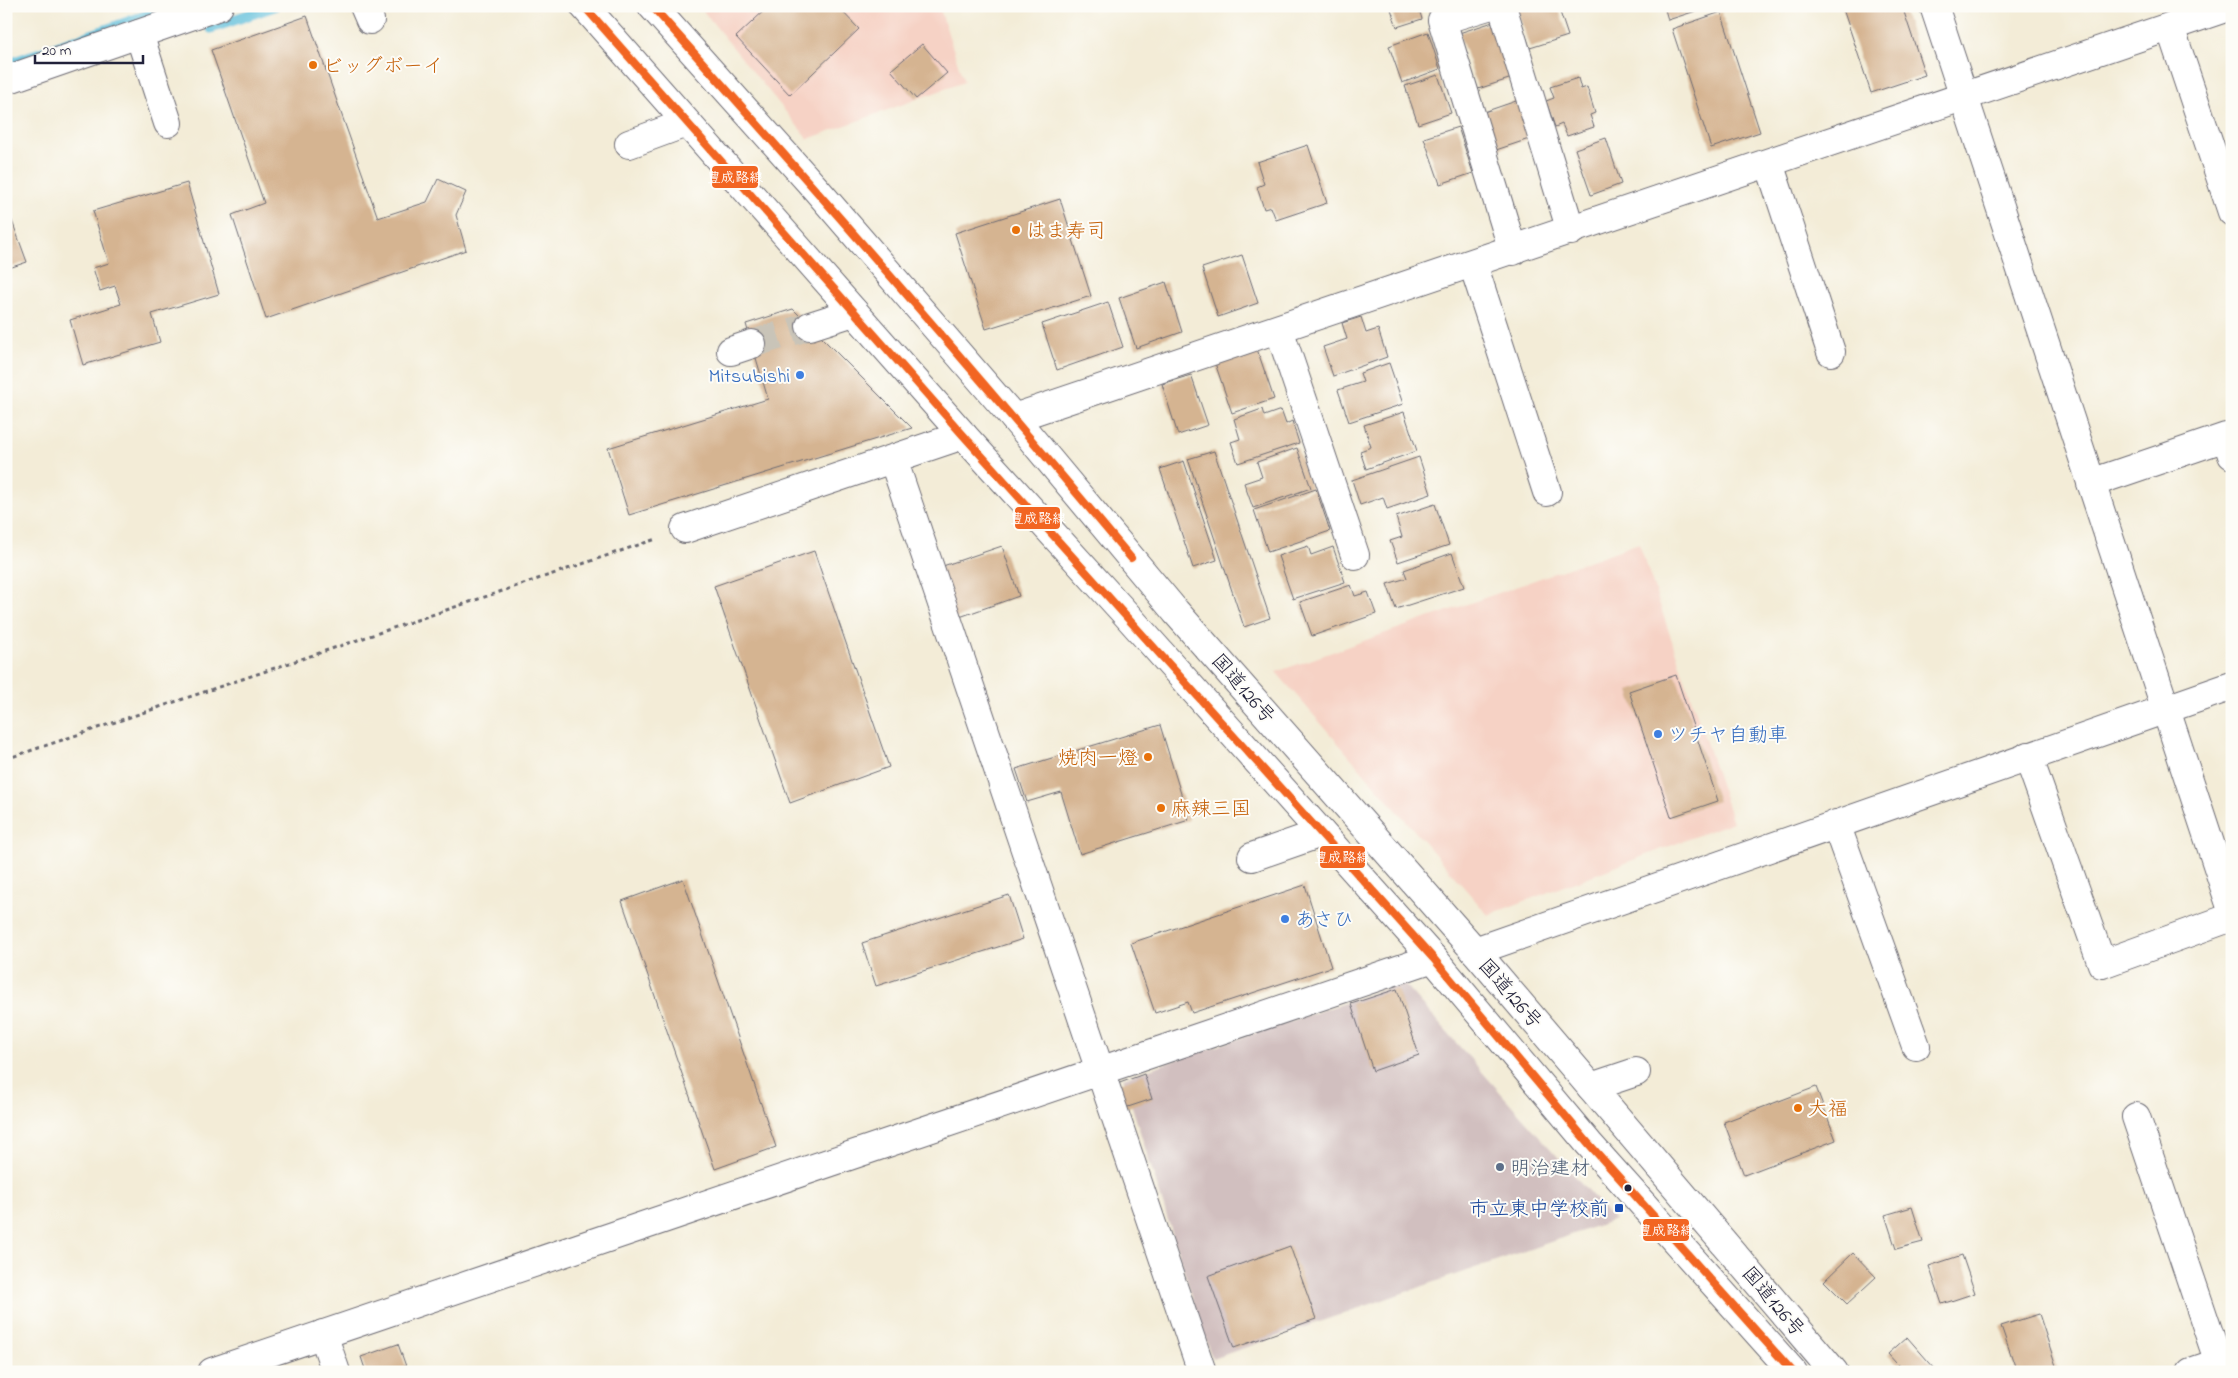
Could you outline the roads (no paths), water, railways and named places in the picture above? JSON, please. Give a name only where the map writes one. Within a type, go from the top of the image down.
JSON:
[{"type":"main road","points":[[6,80],[218,6]]},
{"type":"main road","name":"国道126号","points":[[584,6],[963,435],[1119,606],[1433,958],[1589,1144],[1793,1372]]},
{"type":"main road","name":"国道126号","points":[[652,6],[816,189],[1014,418],[1176,612],[1475,951],[1834,1372]]},
{"type":"main road","points":[[1488,6],[1442,20],[1513,251]]},
{"type":"main road","points":[[1502,6],[1571,231]]},
{"type":"main road","points":[[1934,6],[2232,910]]},
{"type":"main road","points":[[1014,418],[1513,251],[2231,6]]},
{"type":"main road","points":[[2170,27],[2232,212]]},
{"type":"main road","points":[[139,34],[168,124]]},
{"type":"main road","points":[[629,144],[686,123]]},
{"type":"main road","points":[[1769,163],[1831,352]]},
{"type":"main road","points":[[1473,264],[1547,492]]},
{"type":"main road","points":[[810,326],[854,312]]},
{"type":"main road","points":[[1279,329],[1355,555]]},
{"type":"main road","points":[[685,529],[963,435]]},
{"type":"main road","points":[[2091,483],[2226,437],[2232,455]]},
{"type":"main road","points":[[893,459],[1202,1372]]},
{"type":"main road","points":[[1475,951],[2232,686]]},
{"type":"main road","points":[[2028,756],[2102,964],[2232,917]]},
{"type":"main road","points":[[1836,824],[1916,1046]]},
{"type":"main road","points":[[1252,856],[1322,833]]},
{"type":"main road","points":[[212,1372],[1433,958]]},
{"type":"main road","points":[[1591,1087],[1636,1072]]},
{"type":"main road","points":[[2136,1117],[2225,1360],[2191,1372]]},
{"type":"main road","points":[[323,1334],[336,1372]]},
{"type":"waterway","points":[[6,65],[174,6]]},
{"type":"waterway","points":[[211,28],[274,6]]},
{"type":"tunnel","points":[[752,344],[810,326]]},
{"type":"place","name":"ビッグボーイ","points":[[313,65]]},
{"type":"place","name":"はま寿司","points":[[1016,230]]},
{"type":"place","name":"Mitsubishi","points":[[800,375]]},
{"type":"place","name":"ツチヤ自動車","points":[[1658,734]]},
{"type":"place","name":"焼肉一燈","points":[[1148,757]]},
{"type":"place","name":"麻辣三国","points":[[1161,808]]},
{"type":"place","name":"あさひ","points":[[1285,919]]},
{"type":"place","name":"大福","points":[[1798,1108]]},
{"type":"place","name":"明治建材","points":[[1500,1167]]},
{"type":"place","name":"市立東中学校前","points":[[1619,1208]]}]
